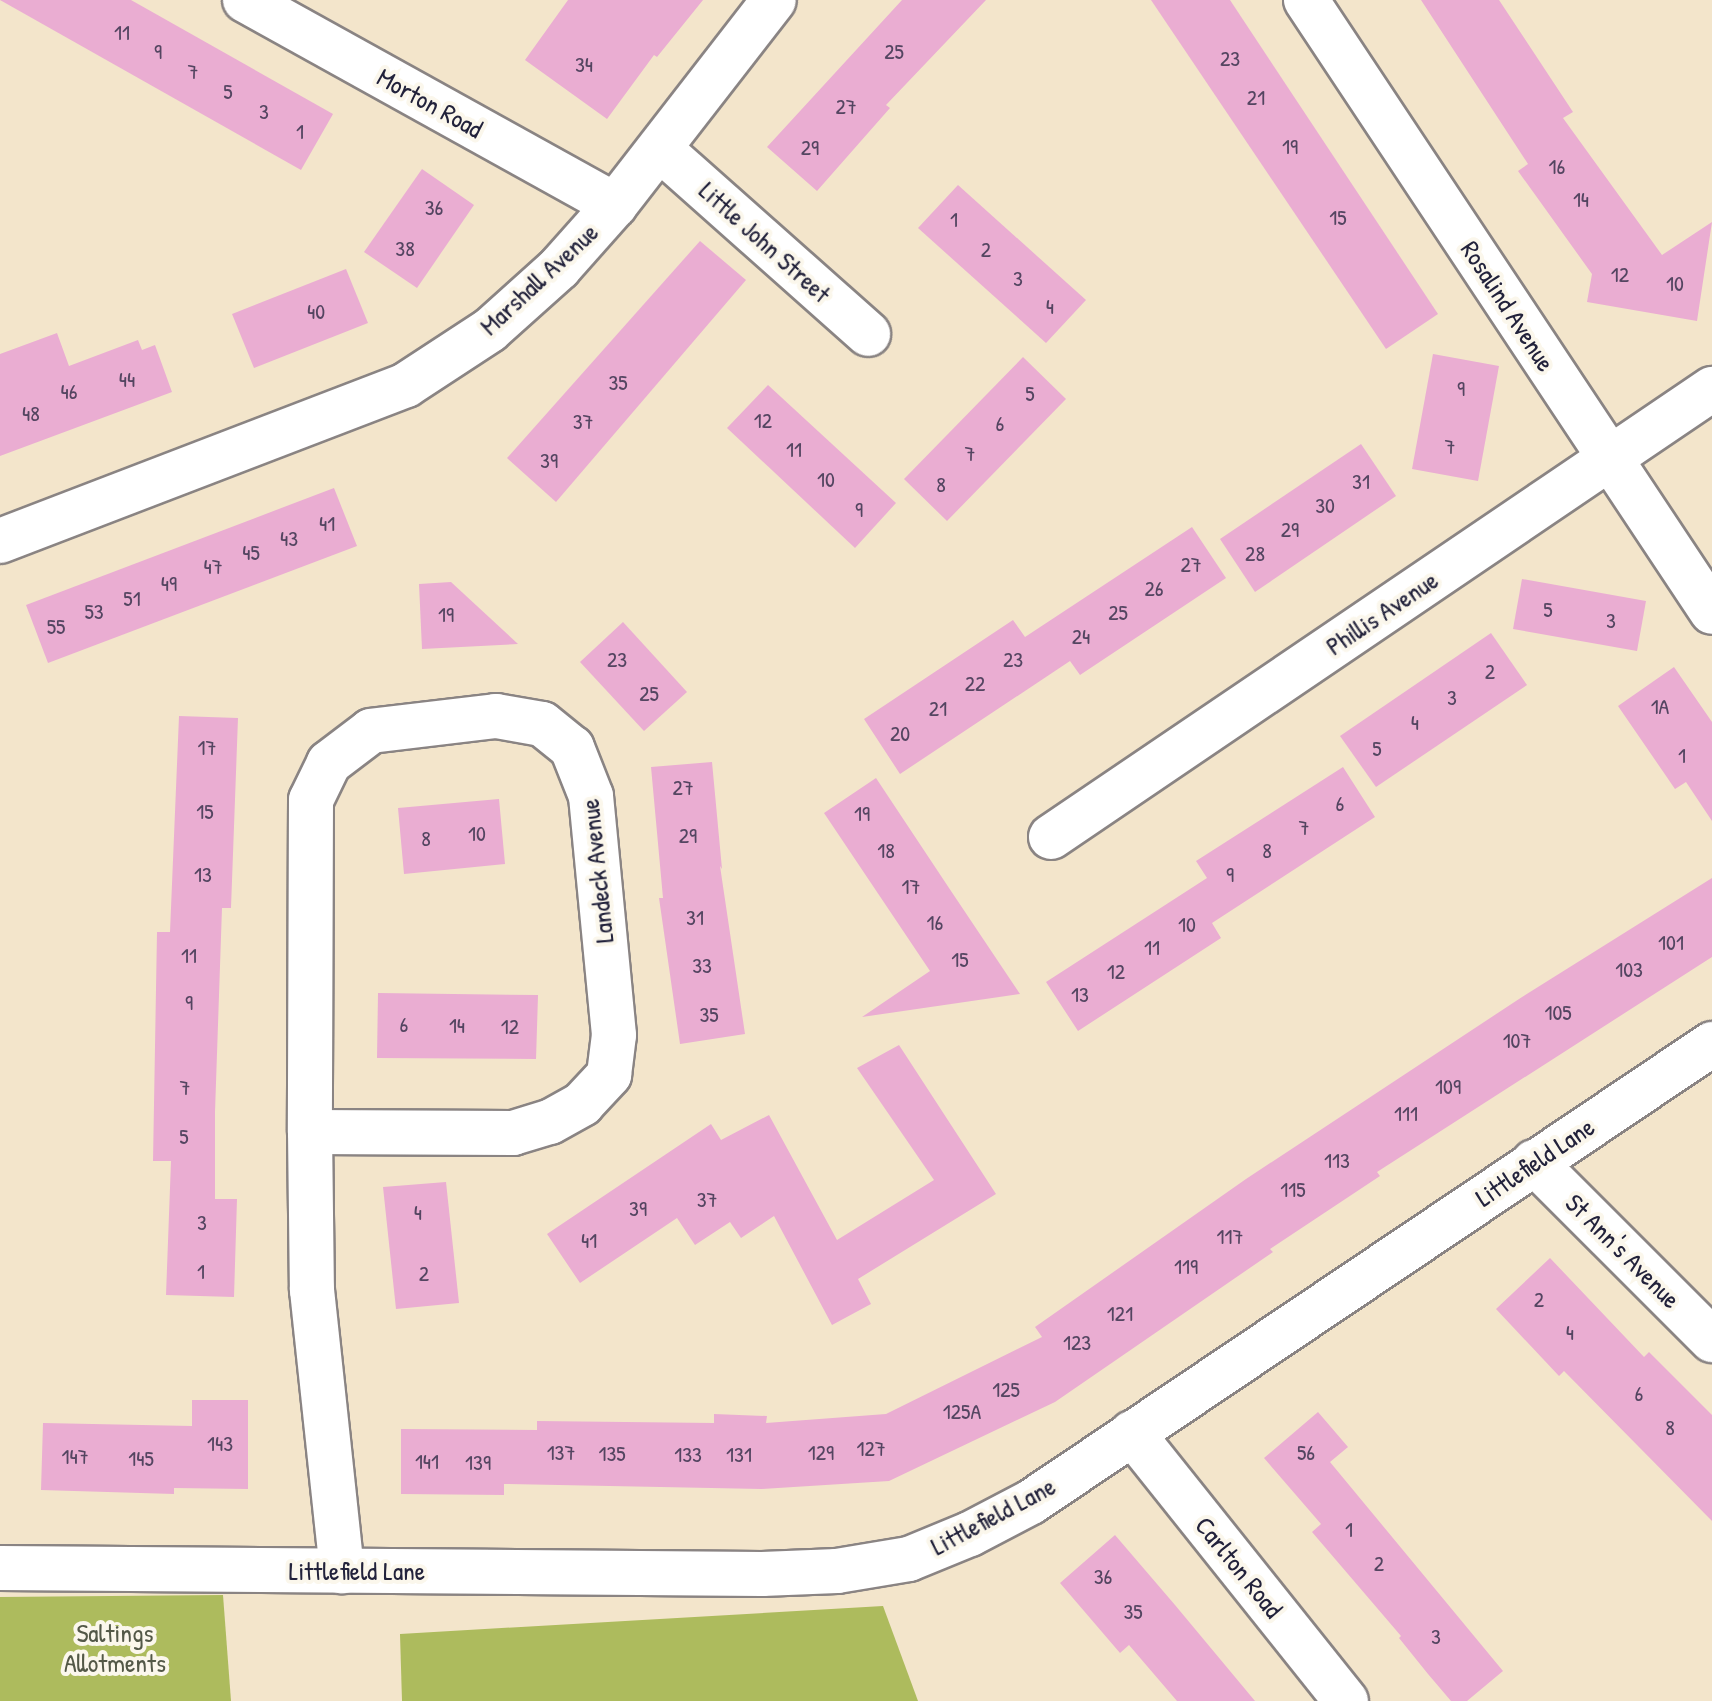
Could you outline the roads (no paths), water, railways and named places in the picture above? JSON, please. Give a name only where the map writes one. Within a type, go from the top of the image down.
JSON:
[{"type":"street","name":"Morton Road","points":[[245,0],[615,205]]},
{"type":"street","name":"Marshall Avenue","points":[[0,541],[406,385],[490,330],[559,268],[615,205],[661,150],[774,0]]},
{"type":"street","name":"Rosalind Avenue","points":[[1306,0],[1712,612]]},
{"type":"street","name":"Little John Street","points":[[661,150],[868,334]]},
{"type":"street","name":"Phillis Avenue","points":[[1051,837],[1712,389]]},
{"type":"street","name":"Landeck Avenue","points":[[310,1132],[513,1133],[550,1122],[582,1104],[609,1075],[614,1035],[591,796],[572,748],[542,724],[496,716],[371,731],[329,763],[311,800],[310,1132],[312,1290],[342,1571]]},
{"type":"street","name":"Littlefield Lane","points":[[0,1568],[837,1571],[909,1559],[970,1534],[1031,1502],[1712,1044]]},
{"type":"street","name":"St Ann's Avenue","points":[[1534,1162],[1712,1340]]},
{"type":"street","name":"Carlton Road","points":[[1132,1433],[1346,1701]]},
{"type":"park label","name":"Saltings Allotments","points":[[115,1648]]}]
